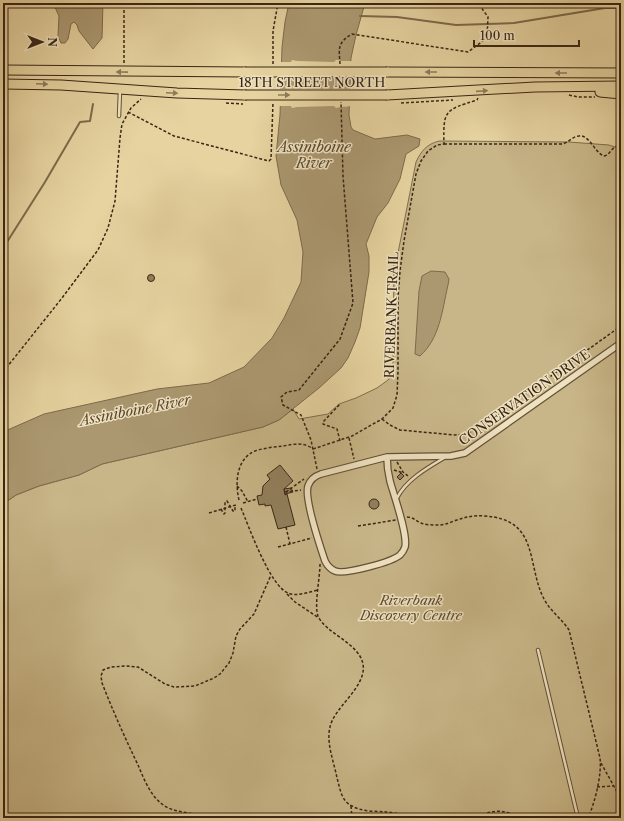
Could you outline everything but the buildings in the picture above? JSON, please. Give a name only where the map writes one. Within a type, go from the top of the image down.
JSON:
[{"type":"main road","name":"18TH STREET NORTH","points":[[3,70],[621,73]]},
{"type":"main road","points":[[600,73],[621,70]]},
{"type":"main road","name":"18TH STREET NORTH","points":[[3,84],[61,85],[177,93],[245,95],[387,95],[554,87],[621,86]]},
{"type":"main road","points":[[554,87],[583,92],[621,94]]},
{"type":"street","name":"CONSERVATION DRIVE","points":[[390,457],[388,469],[405,540],[405,548],[400,555],[390,560],[346,572],[331,570],[325,561],[307,495],[308,485],[314,478],[321,474],[355,464],[390,457],[456,456],[465,452],[621,343]]},
{"type":"lane","points":[[119,116],[120,89]]},
{"type":"lane","points":[[396,500],[401,490],[410,482],[425,470],[446,457]]},
{"type":"lane","points":[[538,650],[578,818]]},
{"type":"path","points":[[124,3],[124,66]]},
{"type":"path","points":[[273,65],[273,31],[278,3]]},
{"type":"path","points":[[340,64],[339,48],[344,39],[352,34],[468,52],[487,38],[488,17],[478,3]]},
{"type":"path","points":[[340,80],[340,88]]},
{"type":"path","points":[[564,94],[578,97],[597,97]]},
{"type":"path","points":[[128,112],[174,136],[269,161],[271,159],[273,96]]},
{"type":"path","points":[[317,468],[311,440],[301,415],[284,405],[281,397],[287,392],[299,390],[340,339],[353,303],[343,176],[341,96]]},
{"type":"path","points":[[3,372],[98,250],[108,228],[115,201],[120,133],[124,119],[128,112],[142,98]]},
{"type":"path","points":[[478,98],[477,100],[448,112],[444,123],[444,144],[562,144],[582,135],[600,155],[604,156],[609,154],[613,148],[621,146]]},
{"type":"path","points":[[399,103],[457,100]]},
{"type":"path","name":"RIVERBANK TRAIL","points":[[239,500],[236,485],[241,465],[249,455],[255,451],[298,444],[306,445],[313,449],[340,441],[349,438],[382,419],[393,408],[397,395],[398,298],[400,271],[416,174],[421,161],[428,151],[437,145],[444,144]]},
{"type":"path","points":[[382,419],[400,430],[455,435],[468,434],[621,326]]},
{"type":"path","points":[[340,404],[323,422],[323,424],[337,429],[340,441]]},
{"type":"path","points":[[349,438],[355,464]]},
{"type":"path","points":[[390,457],[403,473]]},
{"type":"path","points":[[388,469],[403,473],[408,476],[410,482]]},
{"type":"path","points":[[301,490],[286,492],[304,479]]},
{"type":"path","points":[[236,485],[242,491],[248,502]]},
{"type":"path","points":[[243,503],[256,499]]},
{"type":"path","points":[[209,512],[221,510],[225,508],[231,507],[236,505],[234,511],[231,507],[227,502],[225,502],[225,508],[225,513],[224,514],[221,510]]},
{"type":"path","points":[[241,508],[258,550],[281,589],[295,602],[319,618],[355,650],[363,666],[356,688],[334,717],[329,733],[329,741],[340,789],[344,799],[351,806],[357,809],[402,814],[414,818]]},
{"type":"path","points":[[405,518],[411,517],[424,524],[440,525],[469,517],[485,516],[504,519],[521,532],[528,543],[544,600],[569,630],[601,763],[621,799]]},
{"type":"path","points":[[358,526],[396,520]]},
{"type":"path","points":[[286,527],[290,544]]},
{"type":"path","points":[[278,547],[314,538]]},
{"type":"path","points":[[319,560],[317,606],[319,618]]},
{"type":"path","points":[[206,818],[194,813],[167,807],[162,804],[152,793],[122,732],[102,683],[102,672],[111,667],[131,666],[141,669],[165,684],[174,687],[195,686],[214,678],[220,674],[229,663],[238,632],[254,614],[271,574]]},
{"type":"path","points":[[281,589],[292,594],[318,590]]},
{"type":"path","points":[[588,818],[597,787],[601,763]]},
{"type":"path","points":[[597,787],[613,786]]},
{"type":"path","points":[[351,806],[352,818]]},
{"type":"path","points":[[473,818],[495,810],[514,814],[521,818]]},
{"type":"green space","name":"Riverbank Discovery Centre","points":[[439,141],[569,142],[609,145],[621,149],[621,818],[3,818],[3,504],[16,495],[39,486],[79,475],[102,464],[263,427],[279,420],[293,409],[299,419],[328,414],[339,404],[377,388],[388,380],[391,376],[393,364],[394,260],[397,258],[416,162],[425,148]]},
{"type":"water","points":[[53,3],[103,3],[102,38],[93,49],[74,22],[71,24],[68,39],[65,43],[61,43],[58,36],[59,16]]},
{"type":"water","name":"Assiniboine River","points":[[289,3],[365,3],[351,58],[349,115],[351,127],[353,130],[375,139],[407,135],[420,139],[419,146],[406,154],[400,179],[388,203],[377,217],[366,244],[369,256],[369,272],[360,328],[348,358],[341,368],[319,388],[279,420],[263,427],[102,464],[79,475],[39,486],[16,495],[3,504],[3,432],[44,414],[157,389],[209,383],[244,367],[272,338],[284,318],[301,282],[303,252],[297,220],[281,185],[276,156],[280,115],[282,47]]},
{"type":"water","points":[[431,271],[445,272],[449,279],[442,314],[436,332],[427,349],[420,356],[415,354],[419,291],[422,276]]},
{"type":"pier","points":[[292,60],[334,62],[336,60],[353,61],[353,78],[279,78],[280,62],[291,62]]},
{"type":"pier","points":[[279,89],[352,89],[352,106],[336,108],[334,106],[292,108],[291,106],[278,106]]},
{"type":"waterway","points":[[360,16],[397,17],[456,25],[514,23],[605,8],[621,8]]},
{"type":"waterway","points":[[3,253],[7,242],[45,182],[80,122],[90,121],[93,104]]}]
